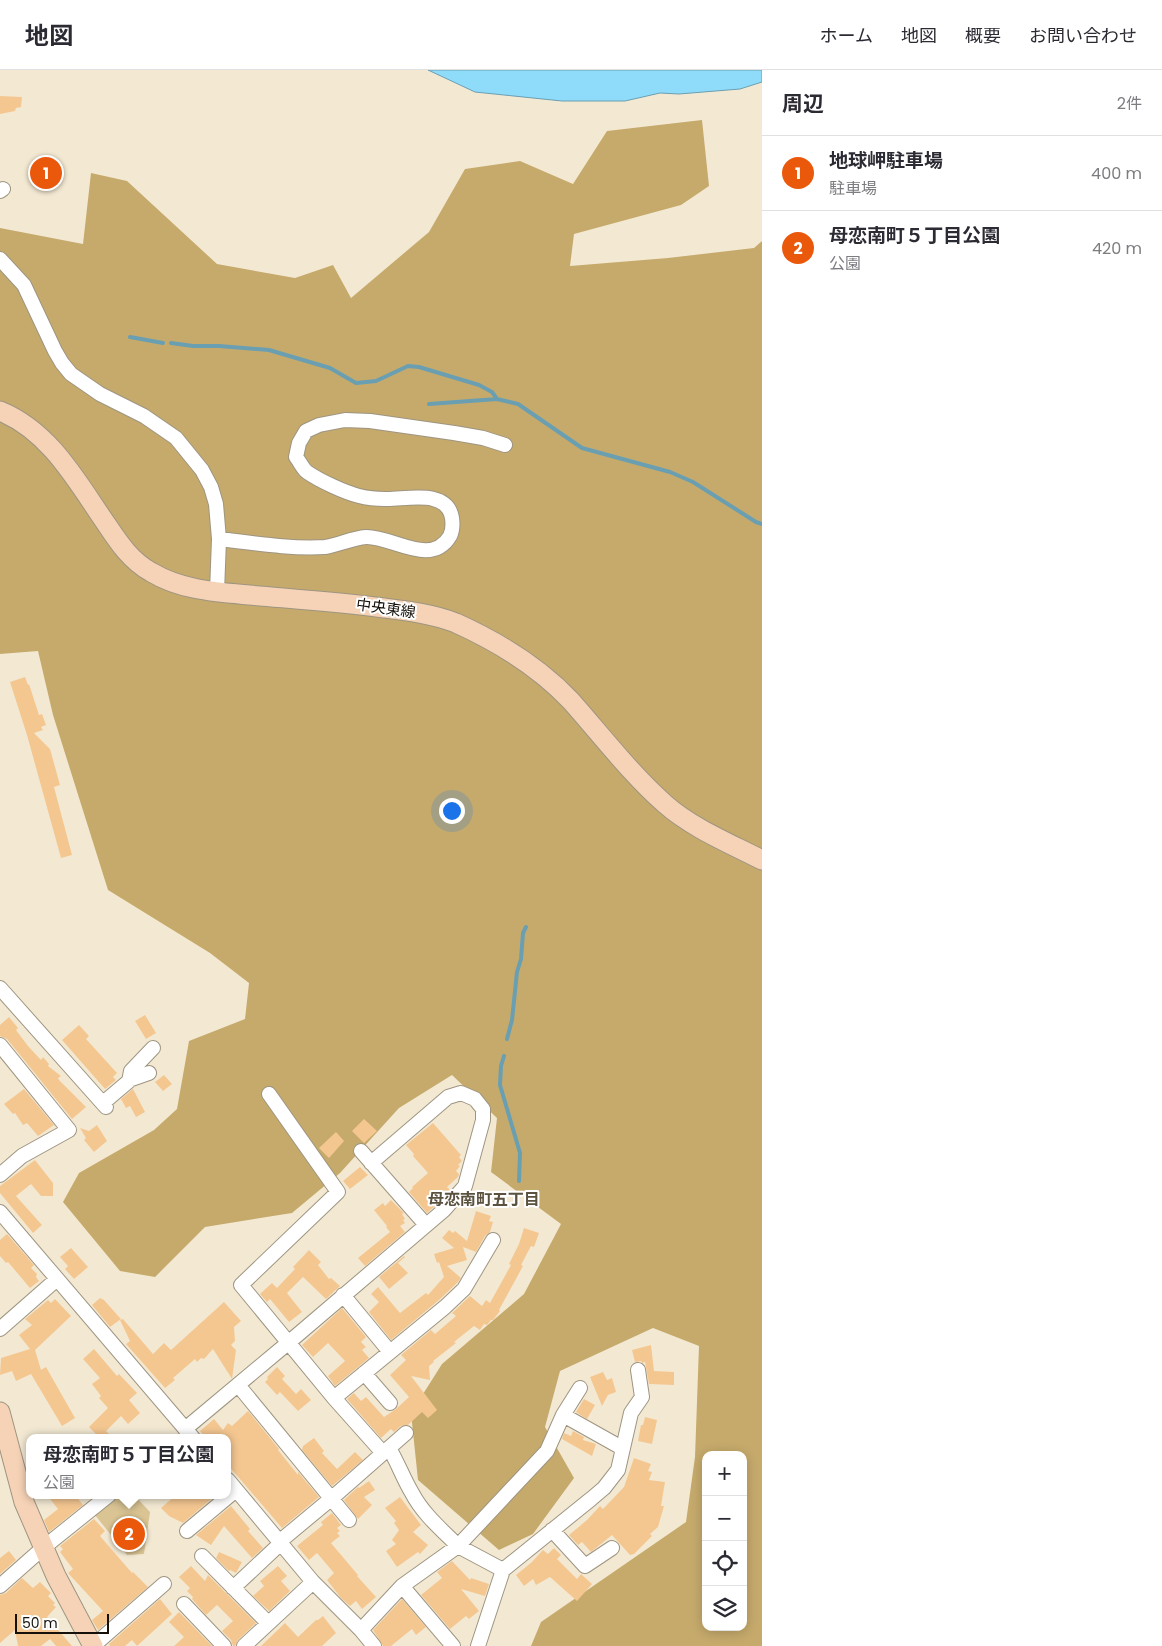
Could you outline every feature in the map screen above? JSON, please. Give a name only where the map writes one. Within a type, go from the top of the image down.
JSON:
[{"type":"street","points":[[0,260],[24,285],[55,351],[71,374],[100,394],[144,416],[176,438],[196,463],[211,487],[216,504],[219,539],[217,592]]},
{"type":"street","name":"中央東線","points":[[0,411],[11,416],[47,443],[71,471],[126,552],[150,572],[186,587],[217,592],[354,604],[425,614],[455,623],[481,635],[512,652],[538,671],[570,700],[667,806],[702,829],[762,860]]},
{"type":"street","points":[[219,539],[276,546],[303,547],[327,546],[366,537],[408,548],[430,550],[442,547],[453,528],[451,513],[437,500],[411,497],[386,499],[359,496],[306,471],[296,457],[299,443],[306,431],[320,425],[344,420],[370,421],[483,438],[505,445]]},
{"type":"street","points":[[0,988],[105,1105],[130,1080],[149,1073]]},
{"type":"street","points":[[0,1045],[19,1078],[69,1130],[22,1156],[0,1176]]},
{"type":"street","points":[[130,1080],[131,1071],[153,1048]]},
{"type":"street","points":[[0,1212],[187,1434],[238,1385],[444,1210],[465,1186],[483,1120],[483,1109],[475,1100],[462,1093],[448,1097],[372,1163]]},
{"type":"street","points":[[268,1094],[338,1192],[241,1285],[334,1398],[398,1462],[412,1495],[427,1515],[458,1546],[503,1570]]},
{"type":"street","points":[[360,1151],[426,1226]]},
{"type":"street","points":[[334,1398],[464,1289],[493,1240]]},
{"type":"street","points":[[0,1329],[57,1279]]},
{"type":"street","points":[[343,1295],[390,1352]]},
{"type":"street","points":[[478,1646],[503,1570],[604,1488],[618,1470],[631,1413],[642,1397],[638,1370]]},
{"type":"street","points":[[364,1373],[390,1403]]},
{"type":"street","points":[[238,1385],[349,1520]]},
{"type":"street","points":[[361,1630],[402,1586],[458,1546],[547,1451],[563,1415],[580,1388]]},
{"type":"street","points":[[0,1412],[24,1502],[56,1576],[93,1646],[164,1584]]},
{"type":"street","points":[[563,1415],[622,1448]]},
{"type":"street","points":[[233,1588],[280,1542],[406,1433]]},
{"type":"street","points":[[232,1485],[312,1582],[361,1630],[374,1646]]},
{"type":"street","points":[[0,1586],[43,1548],[104,1499]]},
{"type":"street","points":[[187,1531],[218,1499]]},
{"type":"street","points":[[552,1530],[584,1566],[612,1548]]},
{"type":"street","points":[[202,1556],[268,1623]]},
{"type":"street","points":[[244,1646],[312,1582]]},
{"type":"street","points":[[402,1586],[453,1646]]},
{"type":"street","points":[[184,1604],[224,1646]]},
{"type":"shaded area","points":[[702,120],[709,186],[681,205],[574,234],[570,266],[668,258],[754,248],[762,241],[762,1646],[531,1646],[541,1622],[686,1522],[695,1457],[699,1346],[653,1328],[560,1371],[545,1427],[574,1478],[533,1534],[499,1550],[418,1480],[411,1413],[442,1364],[524,1294],[561,1224],[491,1172],[497,1118],[452,1075],[399,1108],[340,1173],[292,1213],[205,1227],[155,1277],[120,1271],[63,1202],[79,1173],[154,1130],[177,1109],[189,1041],[245,1019],[249,983],[210,953],[108,890],[53,715],[38,651],[0,654],[0,228],[83,244],[91,173],[127,181],[217,264],[295,278],[333,265],[351,298],[429,232],[465,169],[520,161],[573,184],[607,131]]},
{"type":"shaded area","points":[[113,1499],[138,1499],[150,1512],[144,1554],[127,1555],[95,1515]]},
{"type":"water","points":[[428,70],[762,70],[762,82],[740,89],[679,94],[660,93],[625,101],[562,101],[475,92]]},
{"type":"building","points":[[0,96],[22,97],[21,107],[16,108],[15,111],[0,114]]},
{"type":"building","points":[[25,677],[39,715],[42,714],[46,725],[41,727],[43,730],[34,733],[50,749],[60,785],[54,787],[72,855],[61,858],[27,735],[10,682]]},
{"type":"building","points":[[145,1015],[156,1033],[146,1039],[135,1021]]},
{"type":"building","points":[[9,1017],[28,1046],[41,1060],[43,1057],[49,1064],[48,1066],[61,1076],[58,1078],[59,1080],[86,1107],[72,1119],[7,1039],[0,1036],[0,1025]]},
{"type":"building","points":[[79,1025],[89,1036],[86,1039],[117,1073],[113,1077],[116,1080],[105,1089],[62,1040]]},
{"type":"building","points":[[164,1075],[172,1084],[163,1091],[155,1082]]},
{"type":"building","points":[[24,1089],[54,1125],[38,1136],[27,1123],[23,1125],[15,1113],[13,1114],[4,1104]]},
{"type":"building","points":[[133,1089],[145,1112],[136,1117],[130,1106],[126,1108],[121,1099]]},
{"type":"building","points":[[364,1119],[377,1131],[364,1143],[352,1131]]},
{"type":"building","points":[[433,1123],[461,1155],[459,1157],[462,1161],[456,1171],[459,1174],[458,1177],[447,1187],[450,1190],[433,1204],[435,1206],[427,1213],[409,1192],[428,1173],[406,1145]]},
{"type":"building","points":[[97,1125],[107,1141],[94,1152],[84,1140],[86,1138],[80,1128],[89,1131]]},
{"type":"building","points":[[336,1132],[344,1141],[329,1158],[319,1148]]},
{"type":"building","points":[[35,1160],[53,1183],[53,1196],[41,1196],[31,1184],[16,1196],[42,1225],[33,1233],[0,1193],[0,1186]]},
{"type":"building","points":[[360,1167],[368,1175],[350,1189],[343,1181]]},
{"type":"building","points":[[391,1200],[404,1213],[402,1214],[405,1223],[400,1226],[405,1232],[365,1266],[358,1258],[390,1232],[374,1210],[383,1203],[385,1206]]},
{"type":"building","points":[[476,1211],[491,1216],[489,1221],[493,1222],[490,1232],[485,1236],[476,1252],[463,1247],[467,1260],[447,1266],[461,1278],[439,1300],[391,1340],[369,1312],[379,1302],[371,1294],[378,1287],[400,1313],[426,1293],[428,1295],[444,1277],[434,1254],[454,1248],[442,1238],[449,1230],[453,1233],[455,1231],[467,1241]]},
{"type":"building","points":[[524,1228],[539,1233],[534,1247],[531,1246],[521,1265],[523,1266],[500,1311],[493,1320],[487,1325],[484,1324],[480,1330],[474,1326],[433,1361],[429,1366],[430,1380],[411,1376],[437,1410],[428,1418],[422,1412],[408,1425],[401,1426],[394,1432],[391,1429],[381,1438],[347,1399],[354,1393],[361,1401],[366,1397],[384,1417],[409,1397],[390,1375],[406,1360],[401,1355],[431,1330],[435,1334],[456,1316],[452,1313],[470,1296],[482,1306],[486,1300],[490,1303],[511,1265],[509,1264],[519,1244]]},
{"type":"building","points":[[7,1234],[34,1265],[31,1268],[37,1274],[36,1277],[39,1281],[30,1288],[8,1262],[6,1263],[0,1256],[0,1240]]},
{"type":"building","points":[[71,1248],[88,1267],[74,1279],[65,1269],[68,1266],[60,1257]]},
{"type":"building","points":[[309,1250],[321,1262],[318,1265],[329,1279],[331,1278],[340,1286],[326,1299],[303,1277],[287,1293],[302,1312],[289,1322],[270,1299],[267,1302],[260,1294],[272,1283],[277,1288],[295,1269],[293,1267]]},
{"type":"building","points":[[404,1256],[398,1263],[408,1273],[389,1289],[379,1277]]},
{"type":"building","points":[[100,1298],[121,1319],[110,1327],[92,1305]]},
{"type":"building","points":[[55,1299],[71,1316],[35,1350],[41,1370],[46,1367],[75,1418],[62,1426],[31,1374],[16,1381],[12,1371],[0,1375],[1,1358],[30,1349],[19,1335],[32,1325],[25,1319],[48,1300],[51,1303]]},
{"type":"building","points":[[224,1302],[241,1321],[234,1327],[235,1341],[231,1345],[236,1350],[232,1379],[213,1349],[204,1359],[201,1358],[197,1362],[195,1359],[173,1378],[175,1380],[165,1388],[126,1344],[130,1341],[120,1320],[123,1319],[153,1354],[164,1343],[171,1350]]},
{"type":"building","points":[[342,1308],[366,1337],[361,1342],[366,1347],[362,1350],[369,1358],[335,1386],[328,1376],[345,1361],[328,1343],[313,1357],[302,1345]]},
{"type":"building","points":[[651,1345],[654,1371],[674,1372],[674,1385],[649,1384],[645,1362],[635,1362],[632,1350]]},
{"type":"building","points":[[94,1349],[117,1376],[119,1374],[137,1393],[129,1400],[140,1413],[128,1424],[121,1416],[106,1431],[109,1434],[96,1434],[89,1427],[108,1408],[99,1398],[101,1396],[92,1384],[100,1378],[83,1359]]},
{"type":"building","points":[[277,1367],[285,1376],[282,1379],[296,1394],[301,1389],[311,1400],[298,1411],[280,1392],[277,1395],[265,1382],[268,1379],[267,1377]]},
{"type":"building","points":[[603,1372],[607,1380],[612,1378],[616,1392],[608,1395],[602,1406],[590,1377]]},
{"type":"building","points":[[584,1399],[595,1405],[587,1419],[576,1412]]},
{"type":"building","points":[[248,1411],[298,1475],[298,1472],[319,1497],[282,1528],[231,1468],[231,1434],[203,1434],[200,1431],[214,1419],[223,1430],[228,1423],[232,1426]]},
{"type":"building","points":[[645,1417],[657,1420],[652,1444],[638,1441],[641,1425],[643,1425]]},
{"type":"building","points":[[573,1431],[584,1437],[583,1440],[596,1444],[592,1456],[562,1439],[564,1433],[571,1436]]},
{"type":"building","points":[[314,1438],[324,1451],[322,1453],[337,1469],[355,1452],[363,1460],[332,1486],[302,1450],[303,1446]]},
{"type":"building","points":[[634,1458],[651,1464],[648,1471],[652,1472],[649,1480],[665,1482],[661,1506],[664,1506],[658,1527],[634,1554],[630,1555],[612,1535],[591,1552],[582,1542],[578,1545],[569,1535],[600,1506],[603,1509],[624,1487]]},
{"type":"building","points":[[369,1481],[375,1490],[364,1497],[372,1505],[358,1519],[344,1500],[358,1487]]},
{"type":"building","points":[[400,1497],[421,1525],[413,1532],[428,1545],[420,1554],[418,1552],[397,1567],[386,1551],[396,1544],[392,1540],[399,1530],[394,1523],[396,1521],[385,1508]]},
{"type":"building","points":[[50,1499],[78,1499],[83,1505],[49,1532],[44,1520],[58,1509]]},
{"type":"building","points":[[171,1499],[211,1499],[183,1523],[169,1516],[161,1508]]},
{"type":"building","points":[[231,1506],[250,1529],[248,1531],[263,1548],[252,1558],[224,1526],[211,1545],[196,1535]]},
{"type":"building","points":[[332,1513],[341,1525],[337,1528],[340,1531],[337,1533],[340,1536],[331,1543],[376,1597],[362,1609],[356,1601],[350,1606],[341,1598],[327,1580],[334,1573],[317,1553],[309,1560],[297,1546],[323,1525],[321,1522]]},
{"type":"building","points":[[94,1519],[105,1531],[100,1536],[132,1573],[148,1587],[98,1630],[92,1620],[103,1611],[68,1573],[73,1569],[60,1552],[63,1549],[60,1546]]},
{"type":"building","points":[[554,1548],[561,1555],[557,1559],[577,1579],[581,1574],[592,1584],[577,1601],[550,1577],[536,1585],[533,1579],[524,1586],[516,1575],[543,1550],[548,1554]]},
{"type":"building","points":[[9,1551],[16,1560],[0,1574],[0,1558]]},
{"type":"building","points":[[219,1552],[242,1562],[236,1573],[229,1571],[216,1558]]},
{"type":"building","points":[[452,1561],[470,1580],[471,1578],[489,1584],[485,1596],[461,1589],[479,1611],[469,1619],[466,1616],[450,1629],[421,1595],[442,1578],[437,1572]]},
{"type":"building","points":[[191,1566],[205,1581],[208,1575],[256,1623],[238,1640],[235,1646],[233,1646],[231,1640],[222,1631],[233,1621],[217,1605],[206,1615],[187,1591],[190,1588],[179,1577]]},
{"type":"building","points":[[278,1566],[287,1576],[281,1581],[290,1591],[269,1611],[253,1596],[264,1586],[260,1581]]},
{"type":"building","points":[[22,1578],[33,1588],[40,1582],[51,1593],[48,1596],[55,1603],[53,1605],[56,1607],[47,1617],[72,1646],[56,1646],[50,1639],[41,1646],[18,1646],[15,1630],[0,1643],[0,1595],[6,1593]]},
{"type":"building","points":[[160,1599],[172,1614],[137,1646],[132,1640],[125,1646],[110,1646],[109,1644]]},
{"type":"building","points":[[402,1599],[426,1627],[416,1635],[412,1629],[391,1646],[383,1646],[373,1630]]},
{"type":"building","points":[[179,1612],[212,1646],[174,1646],[184,1637],[169,1622]]},
{"type":"building","points":[[323,1616],[336,1633],[322,1646],[261,1646],[285,1623],[298,1637]]},
{"type":"waterway","points":[[130,337],[163,343]]},
{"type":"waterway","points":[[171,343],[269,350],[330,368],[356,383],[376,381],[408,366],[419,367],[479,385],[492,392],[497,399],[518,404],[582,448],[670,472],[693,482],[762,524]]},
{"type":"waterway","points":[[429,404],[497,399]]},
{"type":"waterway","points":[[507,1039],[512,1020],[523,933],[526,927]]},
{"type":"waterway","points":[[504,1056],[501,1066],[500,1085],[520,1153],[519,1181]]},
{"type":"place","name":"地球岬駐車場","points":[[46,173]]},
{"type":"place","name":"母恋南町５丁目公園","points":[[129,1534]]},
{"type":"district","name":"母恋南町五丁目","points":[[484,1199]]}]
